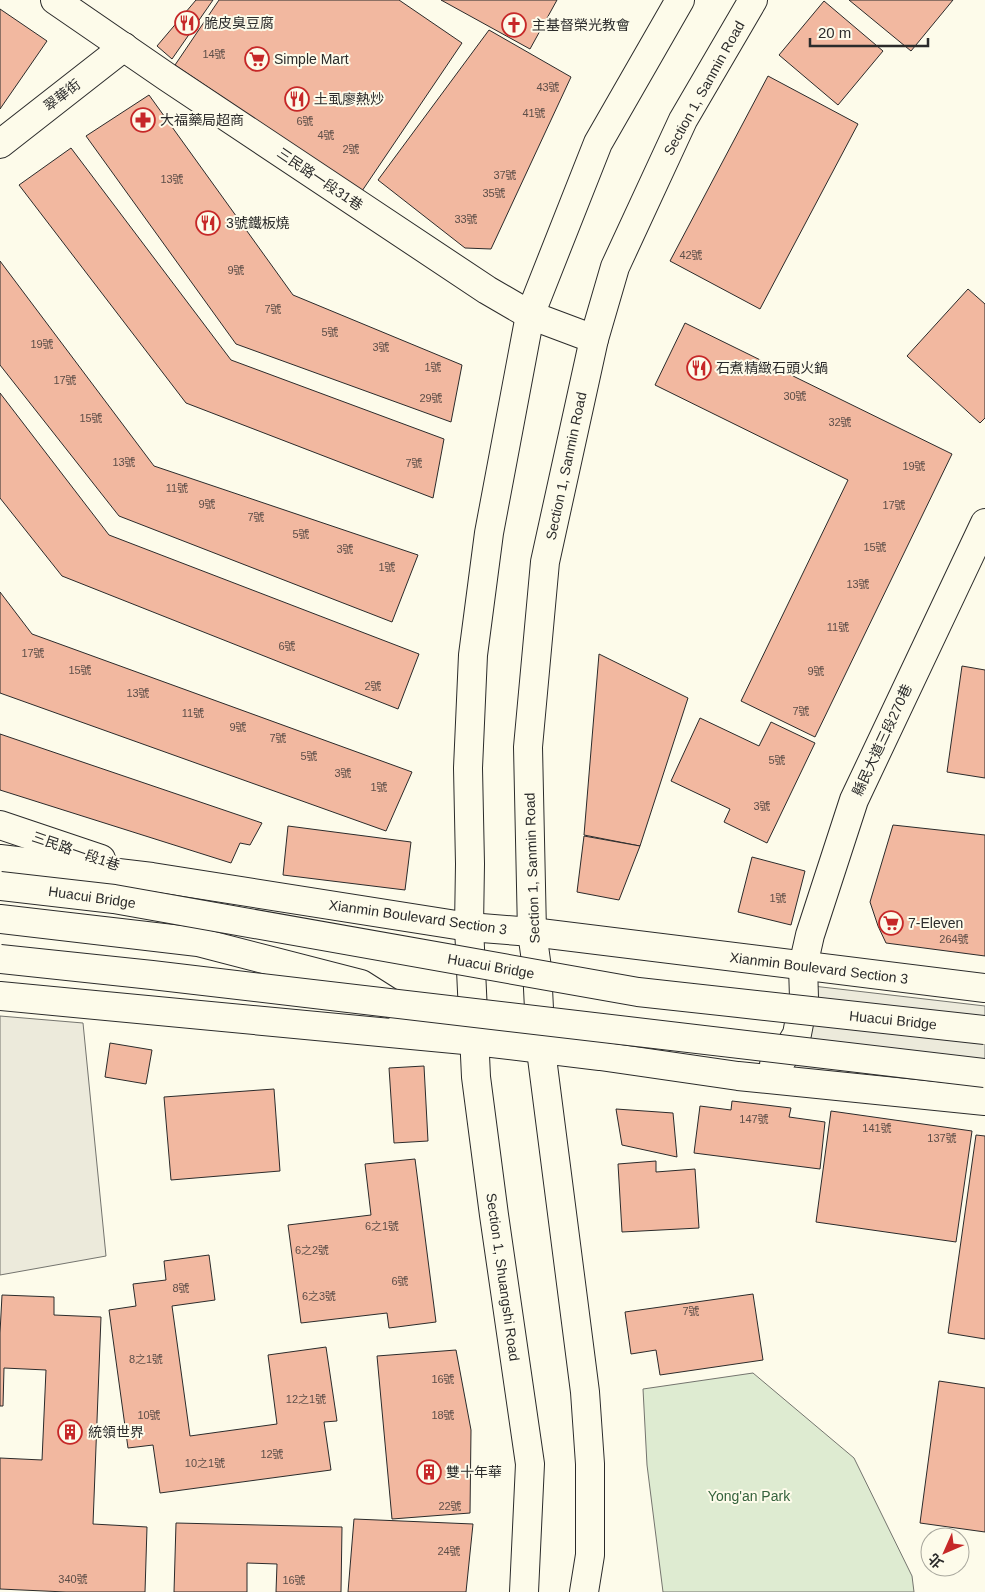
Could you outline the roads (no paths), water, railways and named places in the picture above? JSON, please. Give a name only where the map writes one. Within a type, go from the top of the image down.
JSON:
[{"type":"main road","name":"三民路一段31巷","points":[[55,0],[487,290],[530,315],[594,339]]},
{"type":"main road","points":[[469,927],[468,768],[473,655],[489,533],[530,315],[598,144],[680,0]]},
{"type":"main road","name":"Section 1, Sanmin Road","points":[[541,1050],[537,968],[532,932],[528,748],[545,562],[594,339],[615,266],[683,120],[752,0]]},
{"type":"main road","name":"翠華街","points":[[0,144],[124,47]]},
{"type":"main road","name":"縣民大道三段270巷","points":[[738,1076],[780,1063],[797,1034],[804,998],[803,966],[810,935],[854,800],[985,523]]},
{"type":"main road","name":"三民路一段1巷","points":[[0,825],[152,876]]},
{"type":"main road","name":"Xianmin Boulevard Section 3","points":[[0,860],[152,876],[469,927],[532,932],[985,988]]},
{"type":"main road","name":"Huacui Bridge","points":[[0,886],[114,899],[638,992],[985,1030]]},
{"type":"main road","points":[[0,919],[198,942],[361,984],[413,1017],[475,1041]]},
{"type":"main road","name":"Section 1, Shuangshi Road","points":[[469,927],[476,1077],[530,1464],[524,1592]]},
{"type":"main road","points":[[0,959],[152,975],[985,1073]]},
{"type":"main road","points":[[0,996],[475,1041],[738,1076],[985,1101]]},
{"type":"main road","points":[[541,1050],[585,1392],[590,1464],[590,1555],[584,1592]]},
{"type":"place","name":"脆皮臭豆腐","points":[[187,23]]},
{"type":"place","name":"主基督榮光教會","points":[[514,25]]},
{"type":"place","name":"Simple Mart","points":[[257,59]]},
{"type":"place","name":"土虱廖熱炒","points":[[297,99]]},
{"type":"place","name":"大福藥局超商","points":[[143,120]]},
{"type":"place","name":"3號鐵板燒","points":[[208,223]]},
{"type":"place","name":"石煮精緻石頭火鍋","points":[[699,368]]},
{"type":"place","name":"7-Eleven","points":[[891,923]]},
{"type":"place","name":"統領世界","points":[[70,1432]]},
{"type":"place","name":"雙十年華","points":[[429,1472]]},
{"type":"park label","name":"Yong'an Park","points":[[749,1496]]}]
